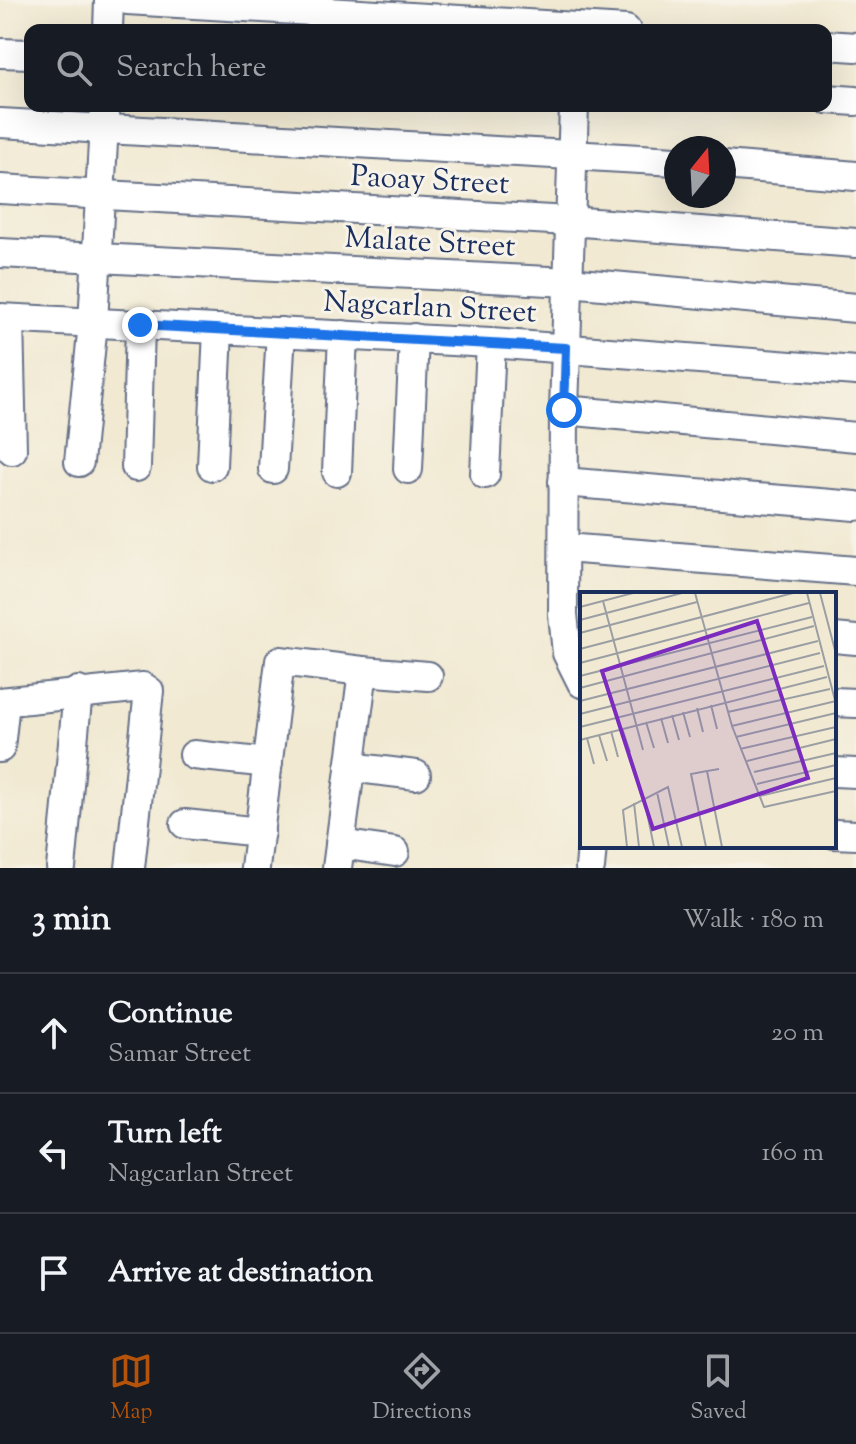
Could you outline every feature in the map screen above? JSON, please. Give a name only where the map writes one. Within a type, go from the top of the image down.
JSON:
[{"type":"street","points":[[108,24],[109,0]]},
{"type":"street","points":[[127,0],[576,19],[599,24]]},
{"type":"street","points":[[832,45],[856,47]]},
{"type":"street","points":[[0,53],[24,54]]},
{"type":"street","points":[[832,99],[856,101]]},
{"type":"street","points":[[574,112],[563,482],[565,548],[573,615],[567,653],[580,679]]},
{"type":"street","points":[[79,462],[93,323],[105,117]]},
{"type":"street","points":[[0,123],[105,117],[664,160]]},
{"type":"street","points":[[736,166],[856,176]]},
{"type":"street","name":"Paoay Street","points":[[0,189],[569,221],[856,243]]},
{"type":"street","name":"Malate Street","points":[[0,253],[569,282],[856,308]]},
{"type":"street","points":[[5,318],[12,450]]},
{"type":"street","name":"Nagcarlan Street","points":[[5,318],[414,338],[856,371]]},
{"type":"street","points":[[136,467],[140,325]]},
{"type":"street","points":[[212,466],[218,329]]},
{"type":"street","points":[[273,469],[281,332]]},
{"type":"street","points":[[337,472],[343,335]]},
{"type":"street","points":[[408,469],[414,338]]},
{"type":"street","points":[[485,474],[491,343]]},
{"type":"street","points":[[564,410],[856,437]]},
{"type":"street","points":[[563,482],[856,506]]},
{"type":"street","points":[[565,548],[856,571]]},
{"type":"street","points":[[836,638],[856,640]]},
{"type":"street","points":[[255,868],[280,661],[428,676]]},
{"type":"street","points":[[363,671],[338,856],[395,852]]},
{"type":"street","points":[[0,748],[2,702],[78,691],[143,687],[149,691],[130,868]]},
{"type":"street","points":[[61,868],[78,691]]},
{"type":"street","points":[[836,702],[856,703]]},
{"type":"street","points":[[194,755],[268,763]]},
{"type":"street","points":[[350,767],[416,775]]},
{"type":"street","points":[[836,772],[856,773]]},
{"type":"street","points":[[185,824],[260,832]]},
{"type":"street","points":[[836,834],[856,835]]},
{"type":"street","points":[[590,868],[592,848]]},
{"type":"route","points":[[140,325],[566,348],[564,410]]}]
